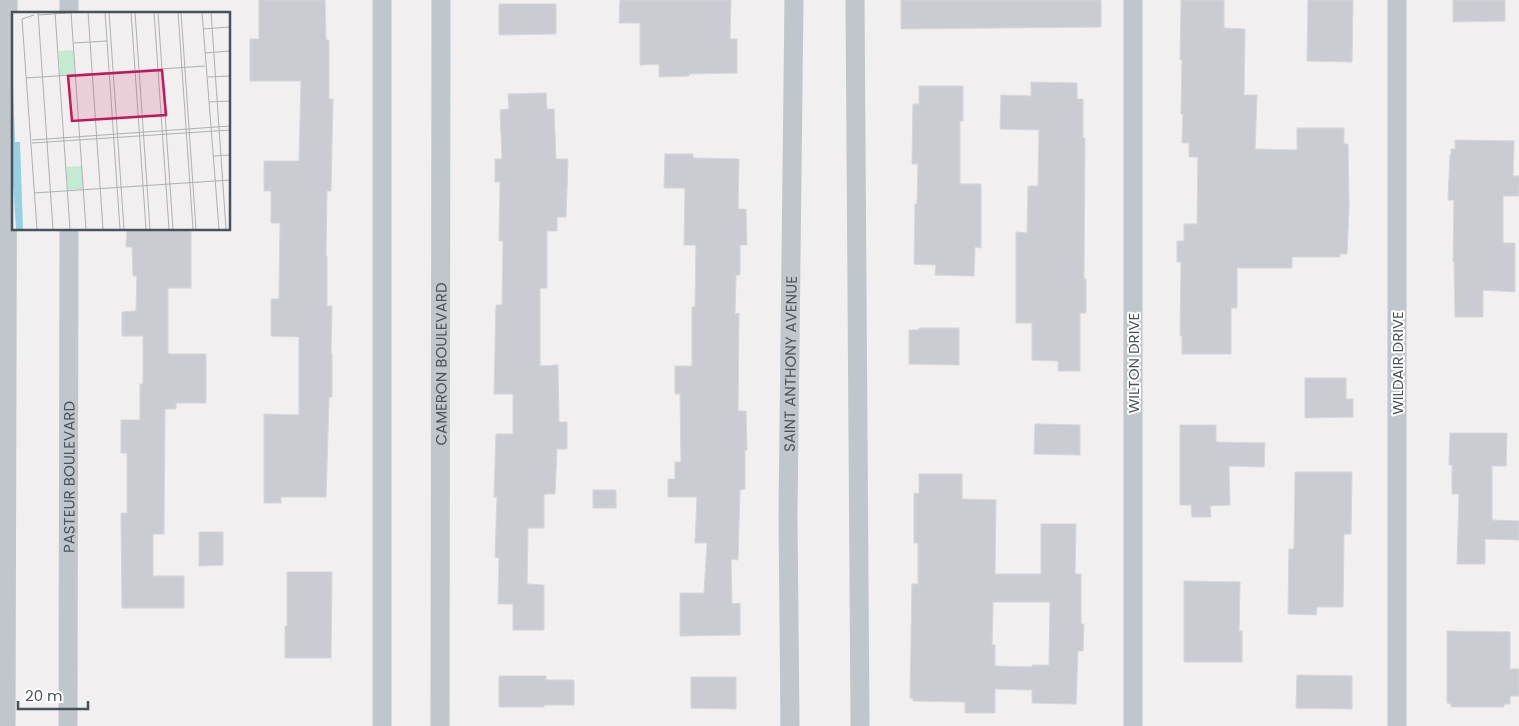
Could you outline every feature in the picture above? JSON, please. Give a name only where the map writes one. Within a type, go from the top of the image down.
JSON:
[{"type":"street","points":[[6,726],[8,0]]},
{"type":"street","points":[[382,0],[382,726]]},
{"type":"street","name":"CAMERON BOULEVARD","points":[[440,726],[441,0]]},
{"type":"street","name":"SAINT ANTHONY AVENUE","points":[[790,726],[788,515],[794,0]]},
{"type":"street","points":[[855,0],[860,726]]},
{"type":"street","name":"WILTON DRIVE","points":[[1133,0],[1133,726]]},
{"type":"street","name":"WILDAIR DRIVE","points":[[1397,0],[1397,726]]},
{"type":"street","name":"PASTEUR BOULEVARD","points":[[68,726],[69,230]]},
{"type":"building","points":[[259,0],[325,0],[326,40],[329,40],[329,99],[333,99],[331,191],[327,191],[327,306],[332,306],[332,397],[329,397],[326,497],[281,497],[281,503],[264,503],[264,414],[299,415],[299,337],[271,336],[271,299],[279,299],[280,223],[271,223],[271,191],[264,191],[264,161],[299,161],[301,81],[250,81],[250,39],[259,39]]},
{"type":"building","points":[[620,0],[731,0],[730,39],[737,39],[737,73],[659,77],[659,64],[640,65],[640,23],[619,23]]},
{"type":"building","points":[[901,0],[1101,0],[1101,27],[901,29]]},
{"type":"building","points":[[1181,0],[1224,0],[1224,28],[1245,29],[1244,95],[1257,95],[1255,149],[1297,150],[1297,128],[1344,128],[1344,144],[1348,144],[1349,206],[1347,254],[1340,254],[1340,257],[1292,257],[1292,268],[1237,268],[1237,308],[1231,308],[1231,354],[1182,354],[1182,336],[1180,336],[1181,262],[1177,262],[1177,241],[1184,241],[1184,224],[1197,224],[1198,157],[1189,157],[1189,143],[1182,143]]},
{"type":"building","points":[[1308,0],[1353,0],[1352,62],[1307,61]]},
{"type":"building","points":[[1453,0],[1505,0],[1505,21],[1453,22]]},
{"type":"building","points":[[499,4],[556,4],[556,34],[499,35]]},
{"type":"building","points":[[1031,82],[1077,83],[1077,99],[1083,99],[1083,138],[1085,138],[1084,279],[1086,279],[1086,313],[1080,313],[1080,371],[1058,371],[1058,361],[1032,360],[1032,323],[1016,323],[1016,232],[1027,233],[1028,186],[1038,186],[1039,130],[1000,129],[1001,95],[1031,96]]},
{"type":"building","points":[[919,86],[963,86],[963,121],[960,121],[960,184],[981,184],[981,248],[975,247],[974,276],[935,275],[936,265],[914,264],[918,164],[912,164],[913,104],[919,104]]},
{"type":"building","points":[[546,93],[547,109],[554,109],[556,159],[568,159],[566,217],[557,217],[557,231],[547,231],[547,288],[540,288],[540,366],[558,365],[559,422],[567,422],[567,449],[557,449],[555,494],[544,494],[544,528],[528,528],[527,584],[544,585],[544,630],[513,630],[513,604],[498,604],[499,558],[495,557],[497,497],[494,497],[496,434],[513,434],[513,394],[494,394],[496,305],[502,305],[503,241],[499,241],[500,182],[495,182],[495,159],[502,159],[500,110],[509,109],[508,94]]},
{"type":"building","points":[[1455,140],[1514,141],[1513,176],[1519,176],[1519,196],[1503,196],[1503,243],[1515,243],[1515,292],[1483,290],[1483,317],[1455,317],[1453,262],[1454,200],[1448,200],[1450,155],[1451,149],[1455,149]]},
{"type":"building","points":[[665,154],[693,154],[693,158],[739,159],[738,209],[746,209],[747,245],[740,245],[740,275],[736,275],[735,314],[739,313],[738,411],[746,411],[747,450],[745,450],[745,489],[740,490],[738,560],[731,559],[732,604],[740,603],[740,635],[680,636],[680,593],[704,593],[707,543],[695,543],[697,497],[668,497],[668,479],[675,479],[675,462],[681,462],[680,394],[675,394],[675,366],[692,366],[692,307],[695,307],[696,245],[684,245],[685,188],[664,188]]},
{"type":"building","points":[[127,230],[191,230],[191,288],[168,288],[168,354],[206,354],[206,403],[176,403],[176,409],[165,409],[164,534],[153,534],[153,576],[184,576],[184,608],[122,608],[121,513],[127,513],[127,453],[121,453],[121,420],[140,420],[140,384],[143,384],[143,336],[122,336],[122,312],[136,311],[137,276],[133,276],[132,247],[126,247]]},
{"type":"building","points":[[919,328],[959,328],[959,365],[909,364],[909,330],[919,330]]},
{"type":"building","points":[[1305,378],[1346,378],[1346,399],[1353,399],[1353,417],[1305,418]]},
{"type":"building","points":[[1035,424],[1080,425],[1080,455],[1034,454]]},
{"type":"building","points":[[1180,425],[1216,425],[1216,442],[1265,443],[1264,467],[1229,466],[1230,505],[1210,506],[1211,517],[1192,517],[1191,505],[1180,505]]},
{"type":"building","points":[[1450,433],[1507,433],[1506,466],[1492,466],[1492,520],[1519,521],[1519,540],[1485,539],[1485,564],[1457,564],[1459,494],[1452,494],[1452,465],[1449,465]]},
{"type":"building","points":[[1295,472],[1352,472],[1351,534],[1344,534],[1343,607],[1317,607],[1316,615],[1288,614],[1289,549],[1294,549]]},
{"type":"building","points":[[919,474],[962,474],[962,499],[996,500],[995,574],[1041,574],[1041,524],[1076,524],[1075,574],[1081,574],[1081,624],[1084,624],[1083,651],[1078,651],[1076,704],[1032,703],[1032,690],[995,689],[995,713],[965,713],[965,702],[913,701],[913,698],[910,698],[912,584],[918,584],[918,543],[914,543],[914,493],[919,494]],"holes":[[[993,602],[1050,602],[1049,665],[1032,665],[1032,667],[995,666],[995,645],[992,645]]]},
{"type":"building","points":[[593,490],[616,490],[616,508],[593,508]]},
{"type":"building","points":[[199,532],[223,532],[223,565],[199,566]]},
{"type":"building","points":[[287,572],[332,572],[331,658],[285,658]]},
{"type":"building","points":[[1184,581],[1240,582],[1239,631],[1242,631],[1242,662],[1184,662]]},
{"type":"building","points":[[1447,631],[1510,632],[1510,669],[1519,669],[1519,696],[1510,696],[1510,704],[1504,704],[1504,707],[1451,707],[1451,704],[1447,703]]},
{"type":"building","points":[[1297,675],[1352,676],[1352,709],[1296,708]]},
{"type":"building","points":[[499,676],[546,676],[546,680],[574,680],[574,705],[499,707]]},
{"type":"building","points":[[691,677],[736,677],[736,709],[691,708]]}]
